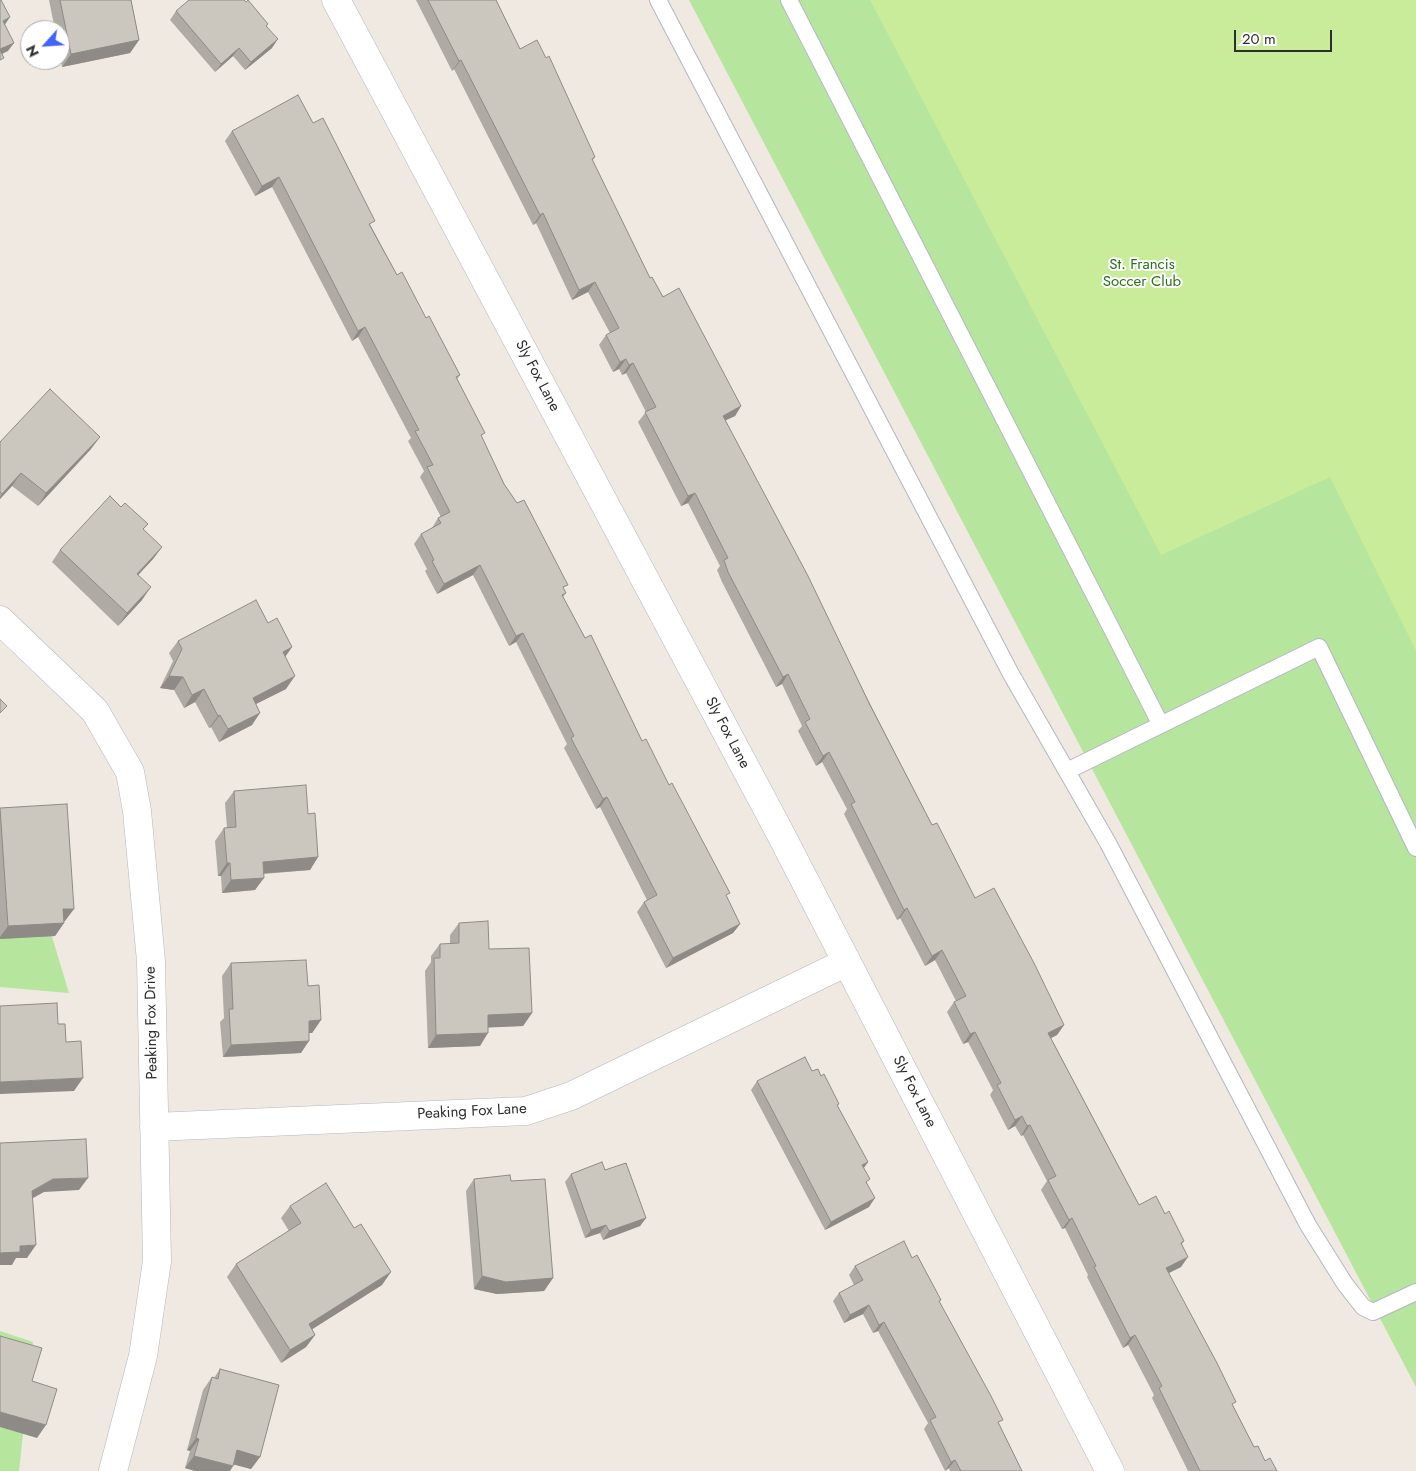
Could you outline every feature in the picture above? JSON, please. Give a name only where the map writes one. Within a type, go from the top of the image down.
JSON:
[{"type":"street","name":"Sly Fox Lane","points":[[336,0],[777,827],[1110,1471]]},
{"type":"street","name":"Peaking Fox Drive","points":[[0,620],[95,711],[130,772],[136,811],[152,961],[157,1261],[143,1356],[113,1471]]},
{"type":"street","name":"Peaking Fox Lane","points":[[154,1127],[526,1111],[571,1096],[846,962]]},
{"type":"lane","points":[[658,0],[1011,674],[1112,852],[1308,1225],[1345,1284],[1363,1306],[1373,1312],[1416,1292]]},
{"type":"lane","points":[[789,0],[1161,725]]},
{"type":"lane","points":[[1067,771],[1319,647],[1416,848]]},
{"type":"green space","name":"St. Francis Soccer Club","points":[[689,0],[1416,0],[1416,1387]]},
{"type":"green space","points":[[870,0],[1416,0],[1416,651],[1330,477],[1161,555]]},
{"type":"green space","points":[[0,853],[34,877],[69,993],[0,987]]},
{"type":"green space","points":[[0,1331],[33,1342],[19,1471],[0,1471]]},
{"type":"building","points":[[0,0],[10,17],[3,21],[14,43],[0,49]]},
{"type":"building","points":[[60,0],[131,0],[139,40],[71,54],[70,20],[64,20]]},
{"type":"building","points":[[189,0],[244,0],[246,2],[248,0],[268,24],[266,26],[278,39],[251,62],[239,48],[221,64],[176,11]]},
{"type":"building","points":[[428,0],[496,0],[520,49],[537,40],[546,58],[549,56],[595,157],[592,159],[650,278],[652,277],[663,297],[679,288],[741,406],[723,416],[808,576],[870,705],[932,825],[937,823],[975,898],[994,888],[1064,1025],[1048,1033],[1139,1205],[1156,1196],[1165,1214],[1169,1211],[1184,1241],[1181,1243],[1188,1257],[1166,1268],[1217,1363],[1236,1402],[1232,1404],[1254,1447],[1258,1446],[1265,1461],[1270,1458],[1277,1471],[1200,1471],[1159,1388],[1162,1386],[1135,1335],[1130,1338],[1094,1267],[1096,1266],[1072,1218],[1069,1220],[1048,1180],[1056,1176],[1030,1125],[1027,1126],[1022,1116],[1015,1120],[997,1085],[1001,1083],[975,1032],[970,1034],[954,1002],[966,996],[942,950],[932,956],[907,908],[904,910],[851,804],[855,802],[829,752],[823,756],[805,722],[810,719],[788,674],[783,677],[728,572],[724,560],[728,558],[695,493],[688,496],[645,412],[656,407],[633,363],[629,365],[626,359],[620,362],[606,335],[619,328],[595,282],[579,290],[543,213],[540,215],[461,60],[459,61]]},
{"type":"building","points":[[0,50],[4,58],[0,60]]},
{"type":"building","points":[[298,95],[313,123],[323,118],[375,221],[369,224],[397,275],[402,272],[426,318],[429,316],[460,375],[456,377],[485,433],[481,435],[504,484],[517,503],[524,500],[568,585],[563,587],[566,593],[562,595],[585,638],[591,635],[642,741],[646,739],[669,785],[672,783],[730,893],[726,895],[740,924],[673,958],[644,902],[657,895],[607,797],[603,799],[571,738],[574,736],[523,633],[516,636],[480,565],[444,584],[421,534],[441,523],[438,518],[450,512],[427,467],[433,465],[415,431],[419,430],[365,327],[358,331],[279,177],[262,186],[232,131]]},
{"type":"building","points":[[50,389],[100,437],[46,493],[21,473],[2,494],[0,492],[0,442]]},
{"type":"building","points":[[110,496],[121,507],[125,503],[148,524],[143,529],[162,547],[137,574],[151,587],[127,613],[60,550]]},
{"type":"building","points":[[256,600],[268,623],[277,618],[292,647],[283,652],[295,676],[253,698],[260,713],[228,729],[220,715],[218,716],[204,689],[192,695],[183,677],[169,676],[182,649],[178,641]]},
{"type":"building","points":[[0,699],[7,706],[0,713]]},
{"type":"building","points":[[306,785],[308,814],[315,813],[318,857],[263,862],[264,878],[231,880],[230,863],[227,863],[224,828],[236,827],[234,791]]},
{"type":"building","points":[[67,804],[74,909],[63,909],[64,923],[8,926],[0,808]]},
{"type":"building","points":[[488,921],[489,949],[529,948],[532,1013],[488,1015],[488,1033],[436,1035],[434,958],[440,958],[440,944],[459,943],[459,923]]},
{"type":"building","points":[[306,960],[308,986],[319,985],[321,1020],[309,1021],[309,1041],[231,1045],[229,1009],[233,1009],[231,963]]},
{"type":"building","points":[[57,1003],[58,1024],[65,1024],[66,1042],[81,1041],[83,1078],[0,1082],[0,1006]]},
{"type":"building","points":[[805,1057],[812,1071],[818,1069],[821,1076],[824,1074],[839,1104],[837,1105],[868,1162],[862,1165],[870,1179],[866,1182],[875,1198],[831,1222],[757,1081]]},
{"type":"building","points":[[86,1139],[88,1178],[53,1179],[32,1191],[36,1245],[20,1246],[20,1252],[0,1253],[0,1143]]},
{"type":"building","points":[[602,1162],[605,1170],[626,1163],[646,1218],[609,1231],[606,1225],[591,1230],[571,1174]]},
{"type":"building","points":[[510,1175],[511,1181],[545,1179],[553,1278],[506,1282],[482,1276],[474,1179]]},
{"type":"building","points":[[326,1183],[354,1228],[361,1224],[391,1272],[309,1324],[315,1335],[290,1350],[236,1264],[301,1223],[290,1206]]},
{"type":"building","points":[[904,1241],[912,1258],[917,1255],[941,1300],[939,1301],[991,1396],[1003,1420],[998,1422],[1022,1471],[961,1471],[955,1460],[951,1462],[930,1420],[936,1417],[884,1322],[879,1325],[869,1305],[850,1315],[839,1293],[863,1280],[855,1266]]},
{"type":"building","points":[[0,1336],[42,1348],[32,1381],[57,1389],[46,1425],[0,1412]]},
{"type":"building","points":[[220,1369],[279,1385],[260,1457],[237,1450],[233,1466],[194,1456],[199,1439],[196,1438],[212,1377],[218,1379]]}]
